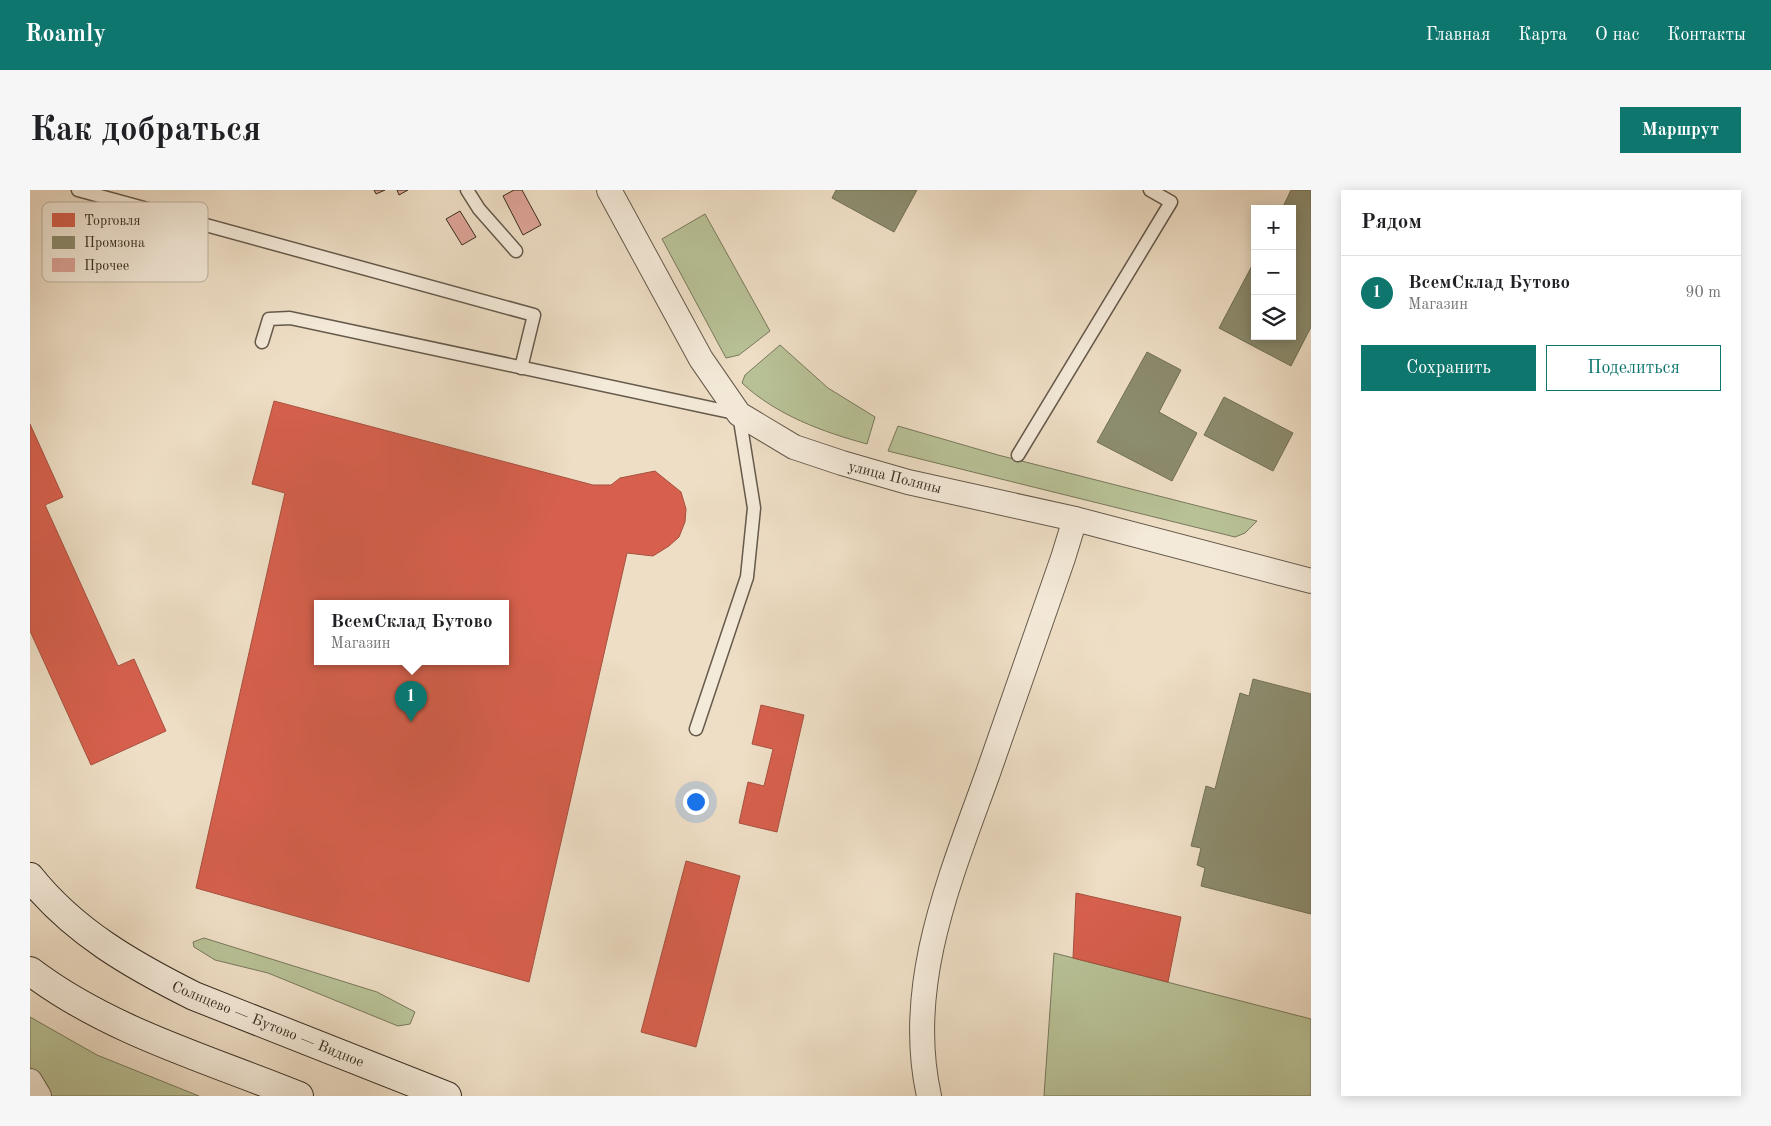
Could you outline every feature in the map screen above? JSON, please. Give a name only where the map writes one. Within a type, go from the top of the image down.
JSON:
[{"type":"main road","name":"Солнцево — Бутово — Видное","points":[[30,877],[59,910],[83,931],[109,950],[167,983],[194,996],[447,1096]]},
{"type":"main road","points":[[30,971],[65,995],[116,1023],[299,1096]]},
{"type":"street","name":"улица Поляны","points":[[610,190],[701,360],[739,414],[794,446],[842,463],[908,482],[1075,519],[1311,580]]},
{"type":"street","points":[[929,1096],[923,1054],[922,1000],[930,947],[958,859],[1064,558],[1075,519]]},
{"type":"street","points":[[30,1081],[39,1096]]},
{"type":"lane","points":[[78,190],[122,202]]},
{"type":"lane","points":[[467,190],[479,209],[516,251]]},
{"type":"lane","points":[[1018,455],[1171,202],[1150,190]]},
{"type":"lane","points":[[208,226],[534,315],[521,368]]},
{"type":"lane","points":[[262,342],[269,319],[290,318],[739,414],[754,508],[747,577],[696,729]]},
{"type":"green space","points":[[705,214],[770,331],[739,355],[726,358],[662,239]]},
{"type":"green space","points":[[780,345],[828,388],[875,417],[867,444],[801,421],[770,404],[742,383],[745,375]]},
{"type":"green space","points":[[898,426],[998,455],[1257,521],[1245,533],[1235,537],[888,451]]},
{"type":"green space","points":[[204,938],[377,992],[415,1012],[410,1024],[398,1026],[268,973],[215,960],[194,947],[193,942]]},
{"type":"green space","points":[[1054,953],[1311,1019],[1311,1096],[1044,1096]]},
{"type":"green space","points":[[30,1017],[97,1055],[199,1096],[48,1096],[30,1067]]},
{"type":"building: Торговля","points":[[274,401],[593,485],[611,485],[620,478],[655,471],[681,492],[686,509],[685,522],[679,537],[653,556],[627,553],[529,982],[196,888],[285,493],[252,484]]},
{"type":"building: Торговля","points":[[30,424],[63,497],[45,505],[118,666],[134,659],[166,731],[91,765],[30,631]]},
{"type":"building: Торговля","points":[[761,705],[804,715],[777,832],[739,823],[748,782],[764,786],[773,749],[752,744]]},
{"type":"building: Торговля","points":[[686,861],[740,876],[696,1047],[641,1032]]},
{"type":"building: Торговля","points":[[1076,893],[1181,917],[1168,982],[1073,958]]},
{"type":"building: Промзона","points":[[836,190],[917,190],[894,232],[832,198]]},
{"type":"building: Промзона","points":[[1291,190],[1311,190],[1311,327],[1291,366],[1219,328],[1251,268],[1251,340],[1296,340],[1296,205],[1284,205]]},
{"type":"building: Промзона","points":[[1147,352],[1181,370],[1159,412],[1197,433],[1172,481],[1097,442]]},
{"type":"building: Промзона","points":[[1224,397],[1293,433],[1273,471],[1204,435]]},
{"type":"building: Промзона","points":[[1253,679],[1311,694],[1311,914],[1201,886],[1205,868],[1197,865],[1201,848],[1191,846],[1206,786],[1215,789],[1240,693],[1249,696]]},
{"type":"building: Прочее","points":[[374,190],[385,190],[376,194]]},
{"type":"building: Прочее","points":[[397,190],[408,190],[399,195]]},
{"type":"building: Прочее","points":[[514,190],[522,190],[541,225],[523,235],[503,196]]},
{"type":"building: Прочее","points":[[460,211],[476,237],[462,245],[446,219]]},
{"type":"place","name":"ВсемСклад Бутово","points":[[411,722]]}]
